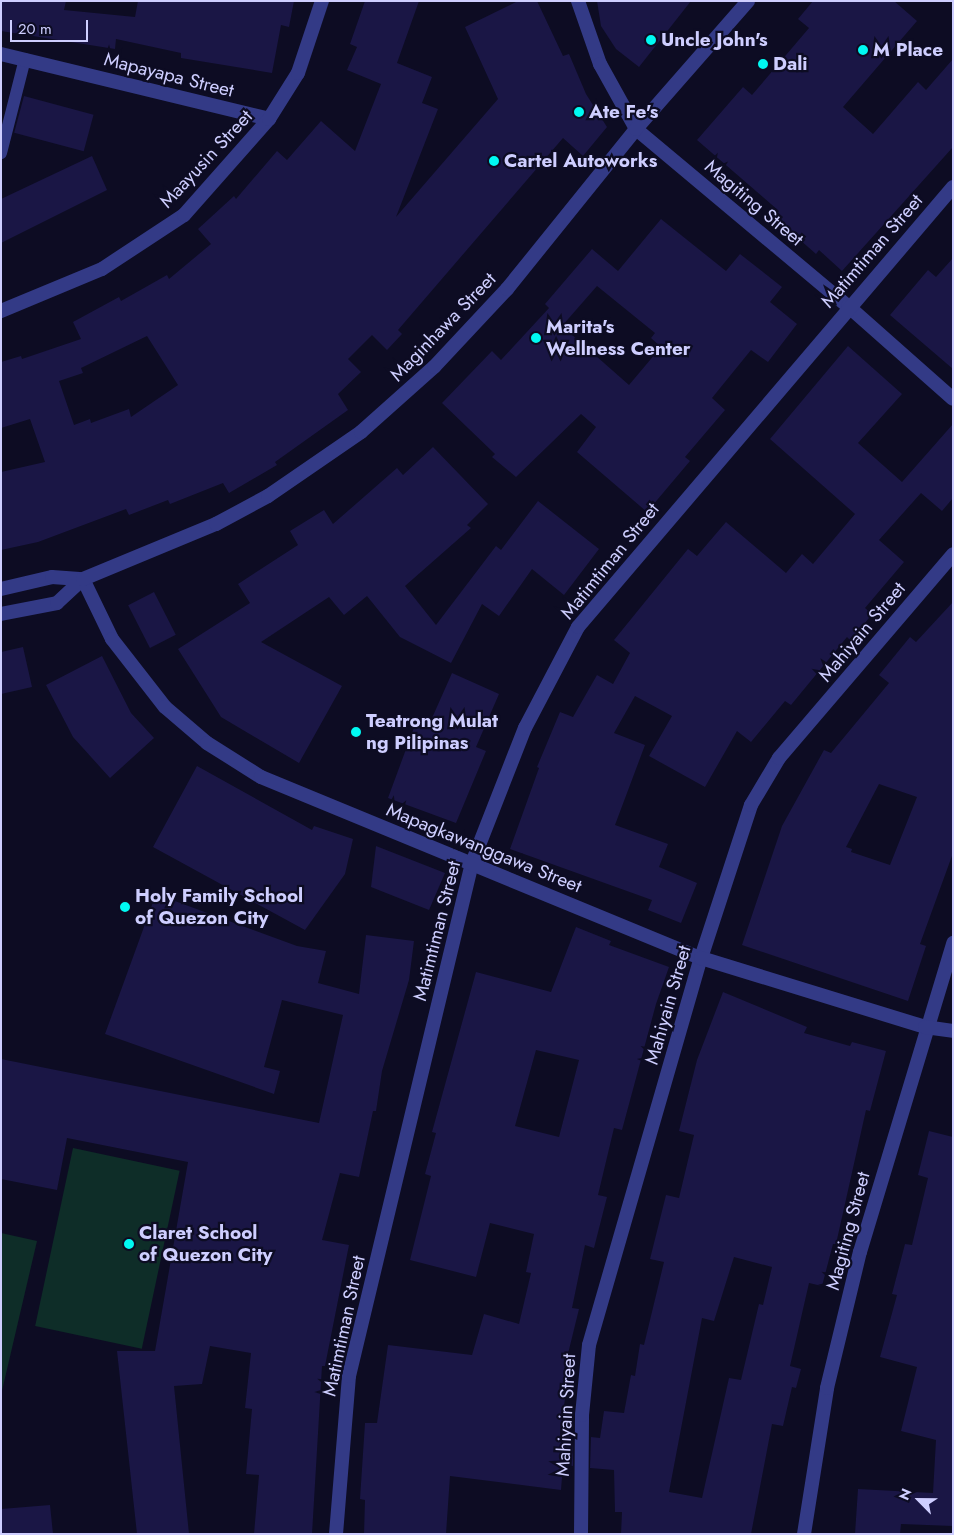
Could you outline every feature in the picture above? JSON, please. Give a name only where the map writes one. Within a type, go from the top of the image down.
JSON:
[{"type":"street","name":"Maayusin Street","points":[[1,311],[102,269],[184,216],[269,119],[298,73],[322,1]]},
{"type":"street","name":"Magiting Street","points":[[578,1],[600,64],[636,129],[848,306],[953,399]]},
{"type":"street","name":"Maginhawa Street","points":[[1,614],[57,603],[83,579],[216,524],[268,496],[361,432],[434,367],[507,289],[636,129],[748,1]]},
{"type":"street","name":"Mapayapa Street","points":[[1,54],[269,119]]},
{"type":"street","name":"Matimtiman Street","points":[[336,1534],[349,1376],[472,863],[525,728],[578,627],[848,306],[953,187]]},
{"type":"street","name":"Mahiyain Street","points":[[581,1534],[582,1415],[589,1345],[701,958],[751,805],[779,758],[953,554]]},
{"type":"street","name":"Maginhawa Street","points":[[1,589],[52,577],[83,579]]},
{"type":"street","name":"Mapagkawanggawa Street","points":[[83,579],[112,638],[136,673],[165,707],[207,743],[261,777],[701,958],[925,1027],[953,1031]]},
{"type":"street","name":"Magiting Street","points":[[804,1534],[807,1500],[832,1369],[860,1252],[925,1027],[953,943]]},
{"type":"lane","points":[[1,154],[25,59]]},
{"type":"green space","points":[[73,1148],[180,1171],[142,1349],[35,1326]]},
{"type":"green space","points":[[1,1233],[37,1241],[1,1395]]},
{"type":"building","points":[[1,1],[66,1],[64,10],[135,17],[138,1],[294,1],[289,27],[281,25],[272,73],[181,58],[181,53],[116,39],[115,49],[1,31]]},
{"type":"building","points":[[365,1],[419,1],[397,63],[432,77],[422,103],[438,109],[396,217],[498,99],[465,27],[518,1],[537,1],[563,56],[569,54],[586,94],[607,127],[583,156],[563,138],[398,330],[402,334],[387,350],[372,335],[348,359],[361,372],[338,394],[348,410],[275,462],[277,465],[229,493],[223,483],[170,504],[168,500],[129,515],[126,509],[38,542],[1,550],[1,472],[45,462],[30,419],[1,428],[1,362],[21,356],[22,359],[81,339],[73,322],[119,297],[121,301],[167,275],[169,279],[211,244],[198,229],[234,196],[236,199],[277,151],[287,160],[321,121],[355,151],[381,84],[347,70],[357,47],[350,44]],"holes":[[[147,336],[178,385],[131,417],[129,409],[91,423],[90,419],[74,425],[59,381],[83,373],[81,368]]]},
{"type":"building","points":[[597,1],[691,1],[639,67],[616,49],[601,26]]},
{"type":"building","points":[[813,1],[894,1],[917,21],[843,107],[873,134],[918,82],[926,90],[953,59],[953,147],[842,271],[819,250],[816,254],[774,217],[779,211],[697,140],[743,87],[752,95],[809,28],[798,19]]},
{"type":"building","points":[[24,96],[94,115],[84,151],[14,133]]},
{"type":"building","points":[[92,156],[107,190],[1,243],[1,199]]},
{"type":"building","points":[[661,219],[726,271],[740,254],[782,287],[770,302],[797,324],[768,362],[751,350],[712,398],[725,410],[685,457],[690,461],[647,512],[577,452],[596,427],[581,414],[516,477],[492,457],[495,454],[442,403],[492,351],[501,360],[549,308],[545,304],[592,249],[618,271]],"holes":[[[597,286],[655,333],[651,338],[661,347],[629,385],[562,326]]]},
{"type":"building","points":[[953,258],[953,369],[890,315],[928,270],[936,277]]},
{"type":"building","points":[[848,346],[902,394],[858,443],[902,482],[953,424],[953,498],[942,511],[921,493],[879,540],[904,562],[865,608],[872,614],[851,641],[847,637],[791,705],[785,701],[751,742],[737,731],[705,787],[649,756],[672,716],[635,696],[614,733],[645,745],[615,825],[668,844],[659,867],[697,883],[681,923],[648,910],[652,900],[510,849],[539,768],[537,767],[560,712],[573,717],[597,675],[613,684],[630,653],[614,640],[688,549],[697,556],[726,522],[786,573],[802,554],[813,564],[855,514],[770,439]]},
{"type":"building","points":[[433,447],[488,504],[467,525],[471,528],[405,586],[436,625],[496,546],[501,550],[538,501],[599,549],[564,595],[532,569],[499,616],[482,604],[451,663],[400,637],[367,596],[344,615],[329,597],[261,642],[342,686],[299,763],[221,717],[178,649],[250,603],[238,584],[298,545],[290,531],[324,510],[333,524],[397,468],[403,475]]},
{"type":"building","points":[[154,592],[176,635],[150,648],[128,605]]},
{"type":"building","points":[[953,602],[953,853],[920,944],[926,946],[908,1001],[742,945],[782,826],[824,750],[831,753],[889,683],[879,675],[910,637],[916,642]],"holes":[[[879,784],[917,797],[890,865],[851,852],[852,849],[846,847]]]},
{"type":"building","points":[[23,647],[32,687],[1,694],[1,652]]},
{"type":"building","points":[[102,656],[131,713],[154,738],[110,778],[73,737],[46,685]]},
{"type":"building","points":[[452,673],[499,694],[476,747],[486,751],[456,823],[388,798],[416,722],[428,727]]},
{"type":"building","points":[[197,766],[312,830],[314,826],[353,839],[345,874],[305,930],[153,847]]},
{"type":"building","points":[[376,846],[445,873],[429,910],[371,887]]},
{"type":"building","points":[[156,894],[297,946],[326,951],[318,983],[359,994],[366,935],[414,941],[409,980],[382,1071],[376,1111],[373,1111],[359,1177],[340,1173],[322,1240],[349,1245],[325,1366],[322,1366],[312,1534],[254,1534],[259,1475],[246,1474],[252,1409],[245,1408],[251,1353],[210,1346],[202,1384],[174,1386],[189,1534],[137,1534],[117,1351],[155,1351],[188,1162],[67,1138],[57,1190],[1,1179],[1,1059],[319,1123],[343,1015],[282,1000],[264,1067],[280,1071],[274,1094],[105,1034]]},
{"type":"building","points":[[576,927],[611,941],[609,945],[669,967],[656,1004],[622,1130],[614,1128],[598,1195],[607,1197],[594,1248],[585,1245],[572,1308],[579,1309],[564,1370],[569,1371],[560,1434],[573,1435],[573,1466],[563,1465],[561,1490],[450,1476],[446,1534],[364,1534],[365,1500],[360,1499],[365,1423],[377,1423],[388,1345],[472,1355],[484,1314],[519,1324],[531,1273],[526,1272],[534,1234],[490,1223],[476,1277],[410,1260],[431,1176],[425,1174],[436,1133],[432,1132],[476,972],[551,992]],"holes":[[[536,1050],[579,1060],[559,1137],[515,1126]]]},
{"type":"building","points":[[723,992],[807,1027],[804,1033],[850,1046],[852,1042],[886,1051],[870,1111],[866,1110],[836,1244],[833,1244],[822,1286],[809,1283],[790,1366],[801,1369],[796,1388],[792,1387],[783,1426],[772,1424],[751,1534],[621,1534],[622,1512],[615,1512],[614,1470],[590,1468],[591,1437],[600,1438],[604,1411],[624,1413],[631,1375],[635,1376],[640,1344],[644,1345],[664,1262],[650,1259],[666,1195],[679,1198],[694,1135],[679,1131],[697,1060]],"holes":[[[734,1257],[772,1267],[763,1305],[759,1304],[741,1380],[729,1378],[702,1498],[669,1492],[702,1318],[714,1321]]]},
{"type":"building","points":[[929,1131],[953,1137],[953,1526],[901,1524],[900,1534],[855,1534],[858,1489],[933,1493],[936,1440],[901,1431],[917,1367],[880,1357],[897,1295],[892,1294],[905,1244],[912,1245],[928,1178],[918,1175]]},
{"type":"building","points":[[50,1505],[53,1534],[1,1534],[1,1509]]},
{"type":"place","name":"Uncle John's","points":[[651,40]]},
{"type":"place","name":"M Place","points":[[863,50]]},
{"type":"place","name":"Dali","points":[[763,64]]},
{"type":"place","name":"Ate Fe's","points":[[579,112]]},
{"type":"place","name":"Cartel Autoworks","points":[[494,161]]},
{"type":"place","name":"Marita's Wellness Center","points":[[536,338]]},
{"type":"place","name":"Teatrong Mulat ng Pilipinas","points":[[356,732]]},
{"type":"place","name":"Holy Family School of Quezon City","points":[[125,907]]},
{"type":"place","name":"Claret School of Quezon City","points":[[129,1244]]}]
